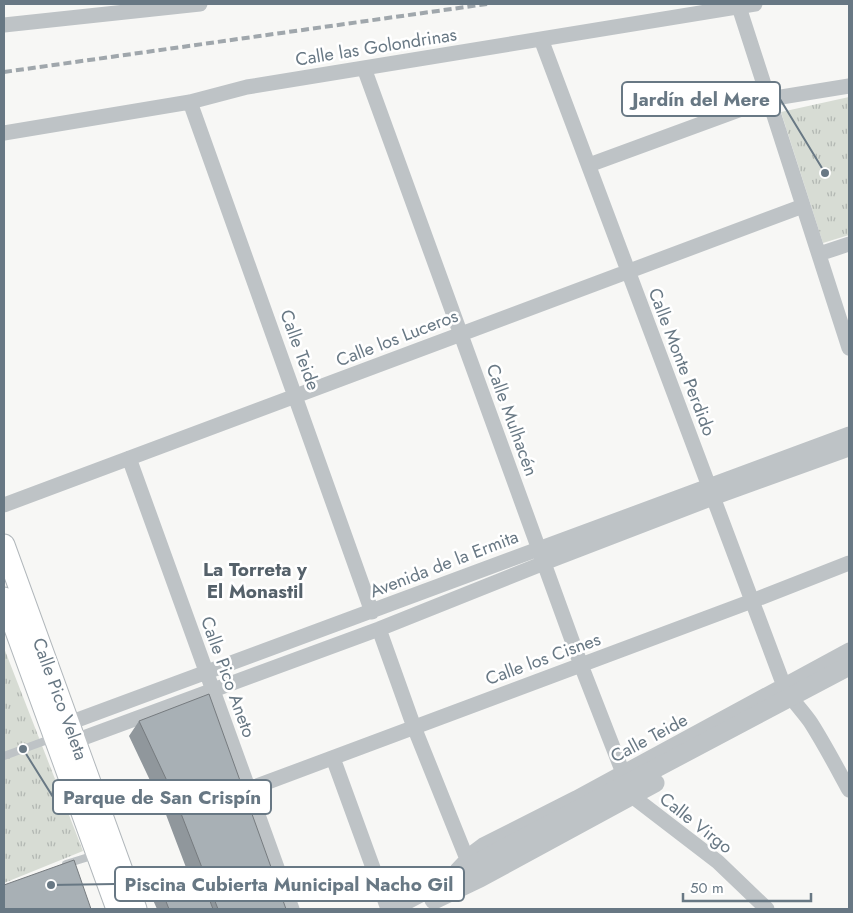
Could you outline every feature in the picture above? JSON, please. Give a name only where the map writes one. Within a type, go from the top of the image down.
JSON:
[{"type":"main road","name":"Calle Pico Veleta","points":[[4,545],[98,854],[117,909]]},
{"type":"main road","name":"Calle Pico Veleta","points":[[4,598],[136,909]]},
{"type":"street","points":[[4,25],[108,9],[200,4]]},
{"type":"street","name":"Calle las Golondrinas","points":[[4,133],[190,102],[247,87],[754,4]]},
{"type":"street","points":[[739,6],[849,348]]},
{"type":"street","name":"Calle Monte Perdido","points":[[541,39],[752,601],[790,696],[822,741],[849,790]]},
{"type":"street","name":"Calle Mulhacén","points":[[364,68],[580,665],[627,784]]},
{"type":"street","points":[[589,165],[769,99],[849,86]]},
{"type":"street","name":"Calle Teide","points":[[190,102],[372,612]]},
{"type":"street","name":"Calle los Luceros","points":[[4,505],[803,206]]},
{"type":"street","points":[[819,254],[849,244]]},
{"type":"street","name":"Avenida de la Ermita","points":[[62,736],[212,690],[379,629],[544,563],[849,434]]},
{"type":"street","name":"Avenida de la Ermita","points":[[62,736],[206,673],[538,548],[849,449]]},
{"type":"street","name":"Calle Pico Aneto","points":[[129,458],[292,909]]},
{"type":"street","name":"Calle los Cisnes","points":[[249,789],[849,563]]},
{"type":"street","points":[[379,629],[414,727],[467,859]]},
{"type":"street","name":"Calle Teide","points":[[439,884],[459,869],[483,845],[627,784],[790,696],[849,650]]},
{"type":"street","points":[[333,758],[389,909],[849,666]]},
{"type":"street","points":[[790,696],[849,678]]},
{"type":"street","points":[[415,909],[480,878],[627,784]]},
{"type":"street","name":"Calle Virgo","points":[[627,784],[718,862],[767,909]]},
{"type":"lane","points":[[4,756],[62,736]]},
{"type":"lane","points":[[56,868],[98,854]]},
{"type":"green space","points":[[849,97],[849,235],[823,243],[781,112]]},
{"type":"green space","points":[[4,648],[83,851],[4,883]]},
{"type":"building","points":[[209,694],[286,909],[218,909],[175,798],[139,721]]},
{"type":"building","points":[[74,860],[91,909],[4,909],[4,885]]},
{"type":"building","points":[[200,875],[213,909],[169,909],[161,889]]},
{"type":"railway","points":[[4,72],[487,4]]},
{"type":"place","name":"Jardín del Mere","points":[[825,173]]},
{"type":"place","name":"Parque de San Crispín","points":[[23,749]]},
{"type":"place","name":"Piscina Cubierta Municipal Nacho Gil","points":[[51,885]]},
{"type":"district","name":"La Torreta y El Monastil","points":[[255,580]]}]
